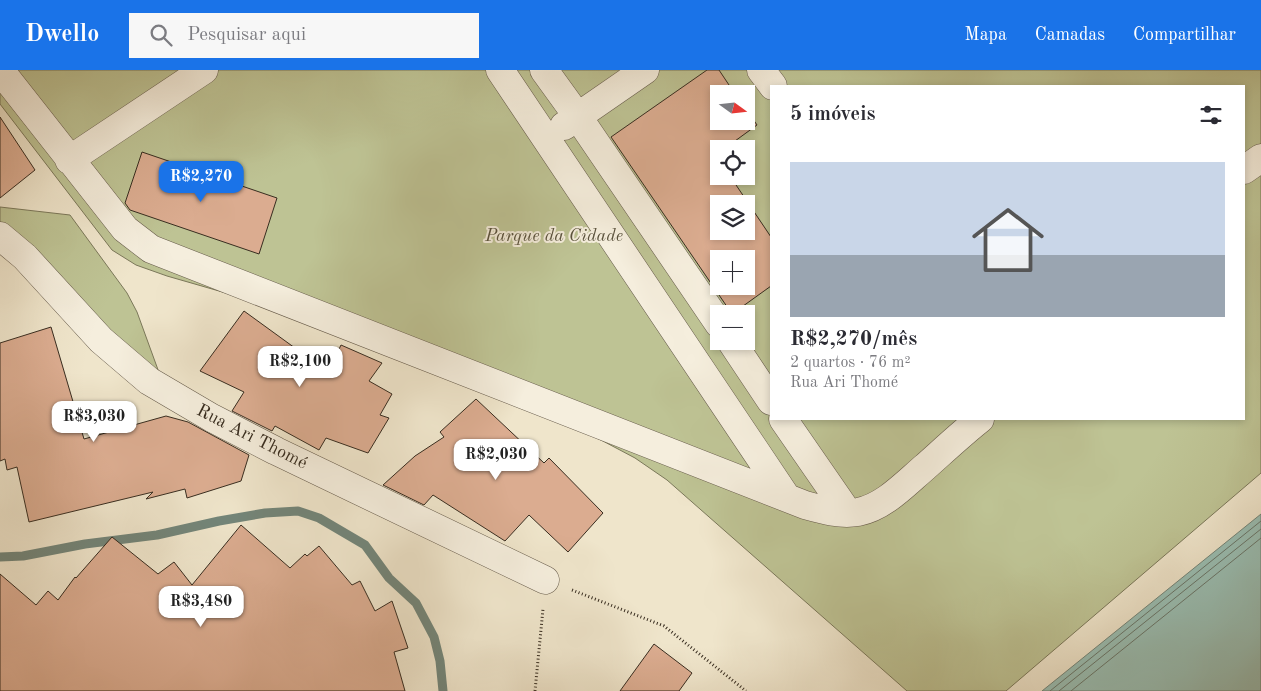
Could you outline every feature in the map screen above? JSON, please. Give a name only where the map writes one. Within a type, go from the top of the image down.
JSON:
[{"type":"street","points":[[0,70],[125,229],[151,249],[788,498],[838,513],[868,510],[888,498],[979,420]]},
{"type":"street","points":[[69,160],[204,70]]},
{"type":"street","points":[[500,70],[788,498]]},
{"type":"street","points":[[544,70],[710,311]]},
{"type":"street","points":[[547,138],[645,70]]},
{"type":"street","points":[[762,70],[772,85]]},
{"type":"street","points":[[1245,169],[1261,158]]},
{"type":"street","name":"Rua Ari Thomé","points":[[0,236],[25,257],[100,340],[149,380],[212,418],[276,451],[545,580]]},
{"type":"street","points":[[737,350],[770,400]]},
{"type":"street","points":[[785,420],[848,513]]},
{"type":"path","points":[[535,691],[545,580],[664,626],[746,691]]},
{"type":"green space","name":"Parque da Cidade","points":[[0,70],[1261,70],[1261,473],[1006,691],[907,691],[667,480],[635,458],[475,381],[226,293],[136,265],[112,250],[0,104]]},
{"type":"green space","points":[[0,207],[70,215],[127,293],[137,312],[161,378],[0,231]]},
{"type":"water","points":[[1261,514],[1261,691],[1042,691]]},
{"type":"building","points":[[707,70],[719,70],[729,85],[710,85],[710,130],[750,130],[736,140],[710,140],[710,185],[736,185],[743,195],[710,195],[710,240],[755,240],[755,213],[770,236],[770,287],[745,305],[726,305],[719,295],[755,295],[755,250],[710,250],[710,282],[611,137]]},
{"type":"building","points":[[0,117],[35,170],[0,198]]},
{"type":"building","points":[[142,152],[277,198],[259,254],[130,210],[125,203]]},
{"type":"building","points":[[244,311],[328,372],[341,345],[382,363],[369,381],[392,394],[380,415],[389,418],[368,453],[326,438],[319,450],[275,426],[272,431],[232,411],[244,392],[200,371]]},
{"type":"building","points":[[51,327],[84,439],[166,416],[188,422],[249,455],[241,481],[187,498],[185,489],[146,499],[153,492],[29,522],[17,467],[7,470],[5,459],[0,461],[0,343]]},
{"type":"building","points":[[476,399],[544,463],[549,458],[603,513],[568,552],[529,515],[505,541],[433,495],[424,505],[383,485],[415,456],[444,437],[440,432]]},
{"type":"building","points":[[241,525],[290,568],[305,554],[307,556],[319,546],[352,585],[360,581],[375,611],[392,601],[408,648],[394,652],[405,691],[0,691],[0,574],[36,605],[48,591],[58,600],[75,577],[112,537],[158,574],[174,562],[192,585]]},
{"type":"building","points":[[654,644],[692,673],[679,691],[620,691]]},
{"type":"waterway","points":[[0,557],[23,556],[85,544],[157,535],[265,513],[298,511],[319,518],[365,545],[389,578],[416,603],[434,637],[440,661],[443,691]]}]
